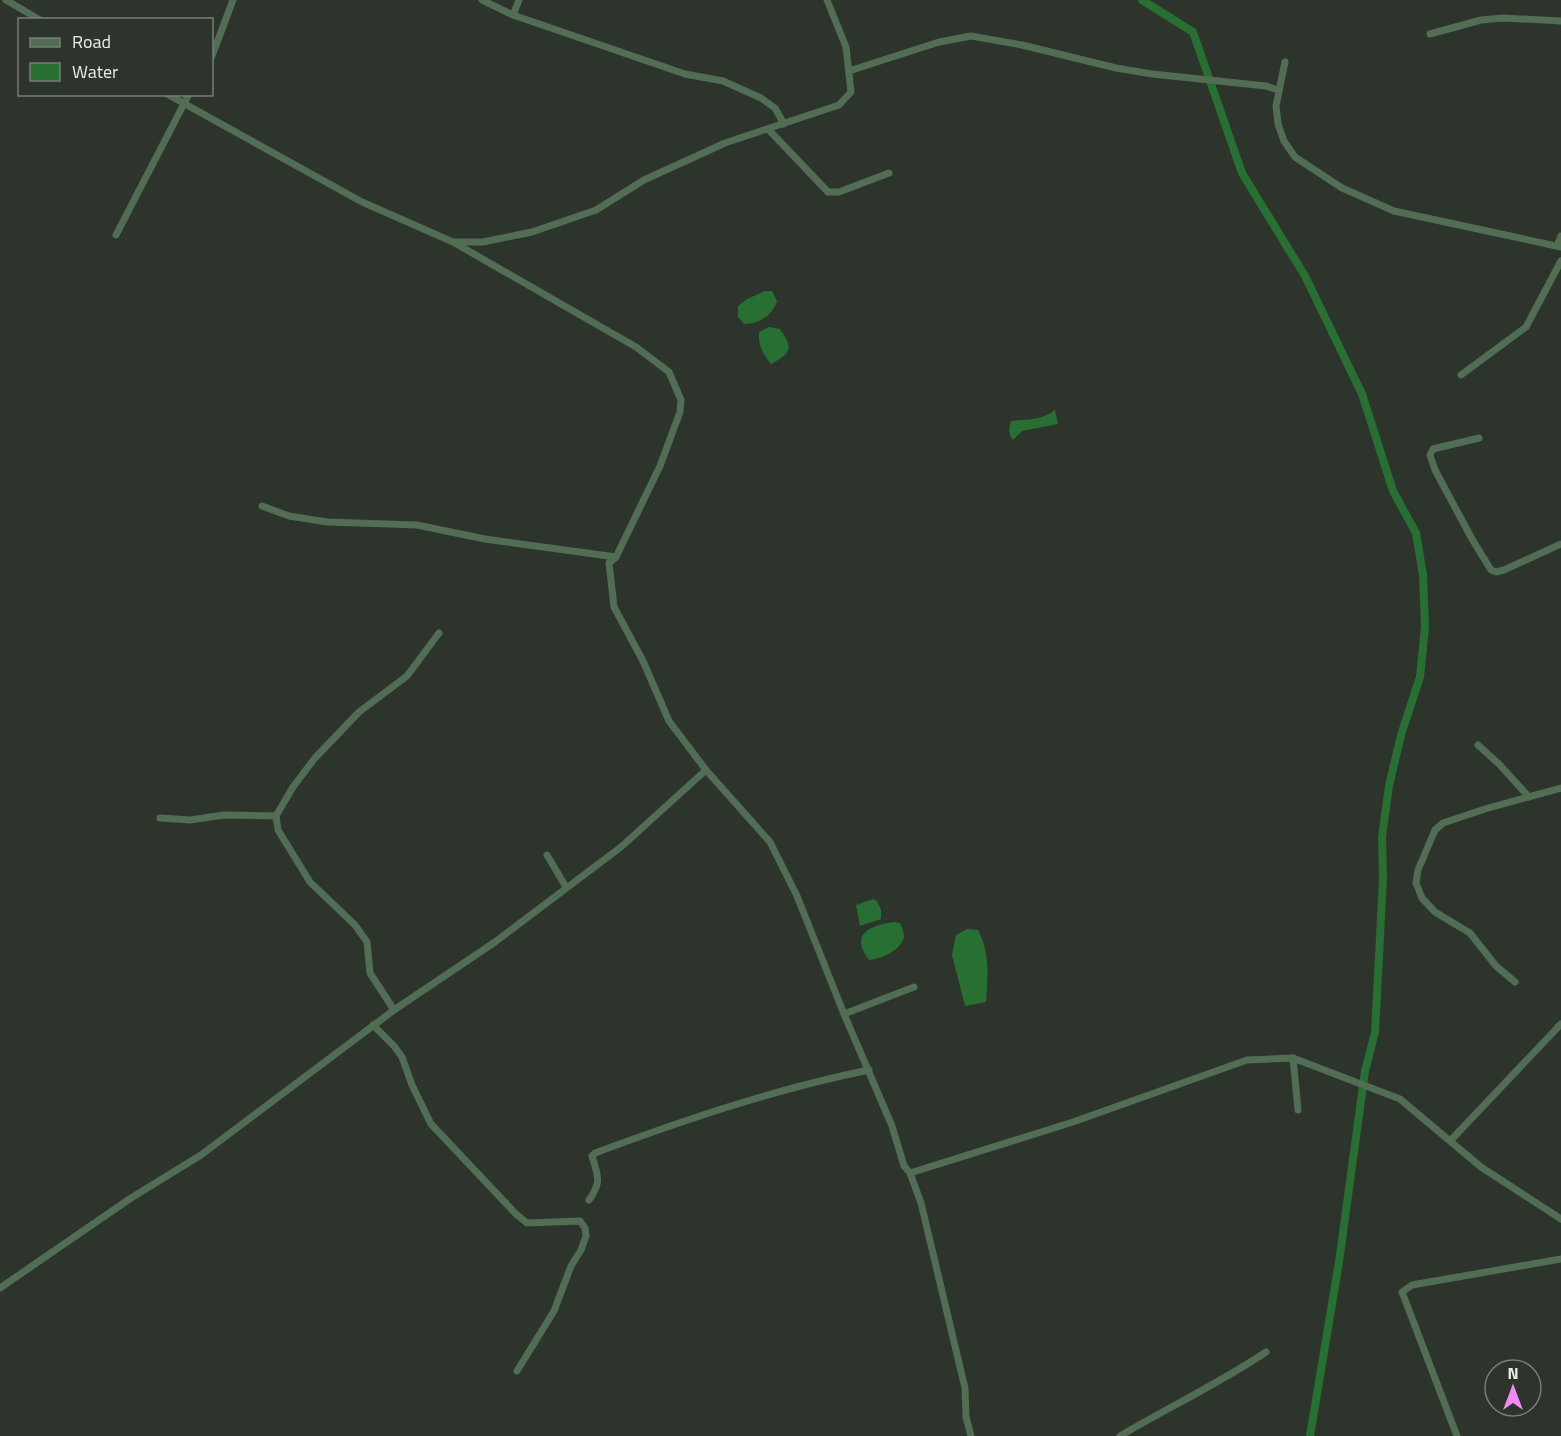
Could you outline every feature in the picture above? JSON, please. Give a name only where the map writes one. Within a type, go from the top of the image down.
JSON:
[{"type":"street","points":[[6,0],[37,18]]},
{"type":"street","points":[[213,53],[233,0]]},
{"type":"street","points":[[482,0],[513,15],[685,74],[723,81],[761,98],[775,108],[784,124]]},
{"type":"street","points":[[513,15],[519,0]]},
{"type":"street","points":[[453,242],[483,242],[532,232],[596,210],[644,180],[725,142],[839,105],[851,92],[849,71],[846,47],[827,0]]},
{"type":"street","points":[[1430,34],[1482,20],[1503,18],[1561,21]]},
{"type":"street","points":[[849,71],[939,42],[971,36],[1022,45],[1116,68],[1266,86],[1278,90]]},
{"type":"street","points":[[1285,62],[1278,90],[1277,115],[1284,141],[1295,157],[1342,189],[1394,211],[1559,246],[1561,236]]},
{"type":"street","points":[[170,96],[362,202],[453,242],[636,347],[669,372],[681,400],[680,412],[660,466],[616,557],[609,563],[614,607],[643,662],[669,721],[706,770],[770,842],[797,896],[892,1126],[904,1166],[910,1173],[921,1203],[965,1388],[966,1417],[971,1436]]},
{"type":"street","points":[[116,235],[188,96]]},
{"type":"street","points":[[768,129],[828,192],[839,192],[889,173]]},
{"type":"street","points":[[1461,375],[1526,327],[1561,261]]},
{"type":"street","points":[[1479,438],[1433,449],[1430,455],[1472,539],[1491,570],[1497,572],[1504,570],[1561,544]]},
{"type":"street","points":[[262,506],[288,516],[327,522],[417,525],[485,539],[616,557]]},
{"type":"street","points":[[394,1010],[370,973],[367,942],[355,926],[310,882],[278,830],[276,816],[293,787],[315,758],[359,712],[407,676],[439,633]]},
{"type":"street","points":[[1478,745],[1529,797]]},
{"type":"street","points":[[0,1288],[131,1198],[201,1155],[373,1025],[495,942],[621,847],[706,770]]},
{"type":"street","points":[[1515,982],[1496,966],[1470,933],[1435,912],[1422,898],[1416,883],[1418,870],[1429,841],[1435,830],[1443,823],[1485,808],[1561,788]]},
{"type":"street","points":[[160,818],[190,820],[224,815],[276,816]]},
{"type":"street","points":[[547,855],[566,887]]},
{"type":"street","points":[[844,1014],[914,987]]},
{"type":"street","points":[[1451,1140],[1561,1024]]},
{"type":"street","points":[[373,1025],[402,1057],[412,1085],[431,1124],[516,1214],[527,1223],[580,1221],[585,1228],[586,1236],[581,1250],[571,1266],[554,1311],[517,1371]]},
{"type":"street","points":[[910,1173],[1073,1122],[1248,1060],[1293,1058],[1400,1099],[1482,1167],[1561,1220]]},
{"type":"street","points":[[1293,1058],[1298,1110]]},
{"type":"street","points":[[589,1200],[599,1184],[592,1156],[594,1153],[696,1116],[813,1081],[868,1070]]},
{"type":"street","points":[[1457,1436],[1402,1292],[1412,1285],[1561,1259]]},
{"type":"street","points":[[1120,1436],[1266,1352]]},
{"type":"water","points":[[765,291],[772,291],[777,301],[775,306],[760,320],[744,324],[738,317],[738,306]]},
{"type":"water","points":[[769,327],[780,329],[789,346],[783,357],[771,364],[759,342],[759,332]]},
{"type":"water","points":[[1055,410],[1058,424],[1022,431],[1013,440],[1011,438],[1009,431],[1011,421],[1039,418]]},
{"type":"water","points":[[873,899],[877,901],[881,910],[881,919],[860,926],[856,905]]},
{"type":"water","points":[[894,922],[900,923],[904,937],[902,942],[895,950],[869,960],[861,944],[865,932],[870,928]]},
{"type":"water","points":[[967,929],[978,930],[982,938],[987,965],[987,983],[986,1002],[965,1006],[952,955],[956,935]]},
{"type":"waterway","points":[[1142,0],[1193,32],[1242,173],[1305,276],[1362,394],[1393,491],[1416,533],[1423,575],[1425,627],[1420,677],[1401,735],[1389,786],[1382,837],[1383,879],[1375,1032],[1365,1071],[1339,1262],[1310,1436]]}]
